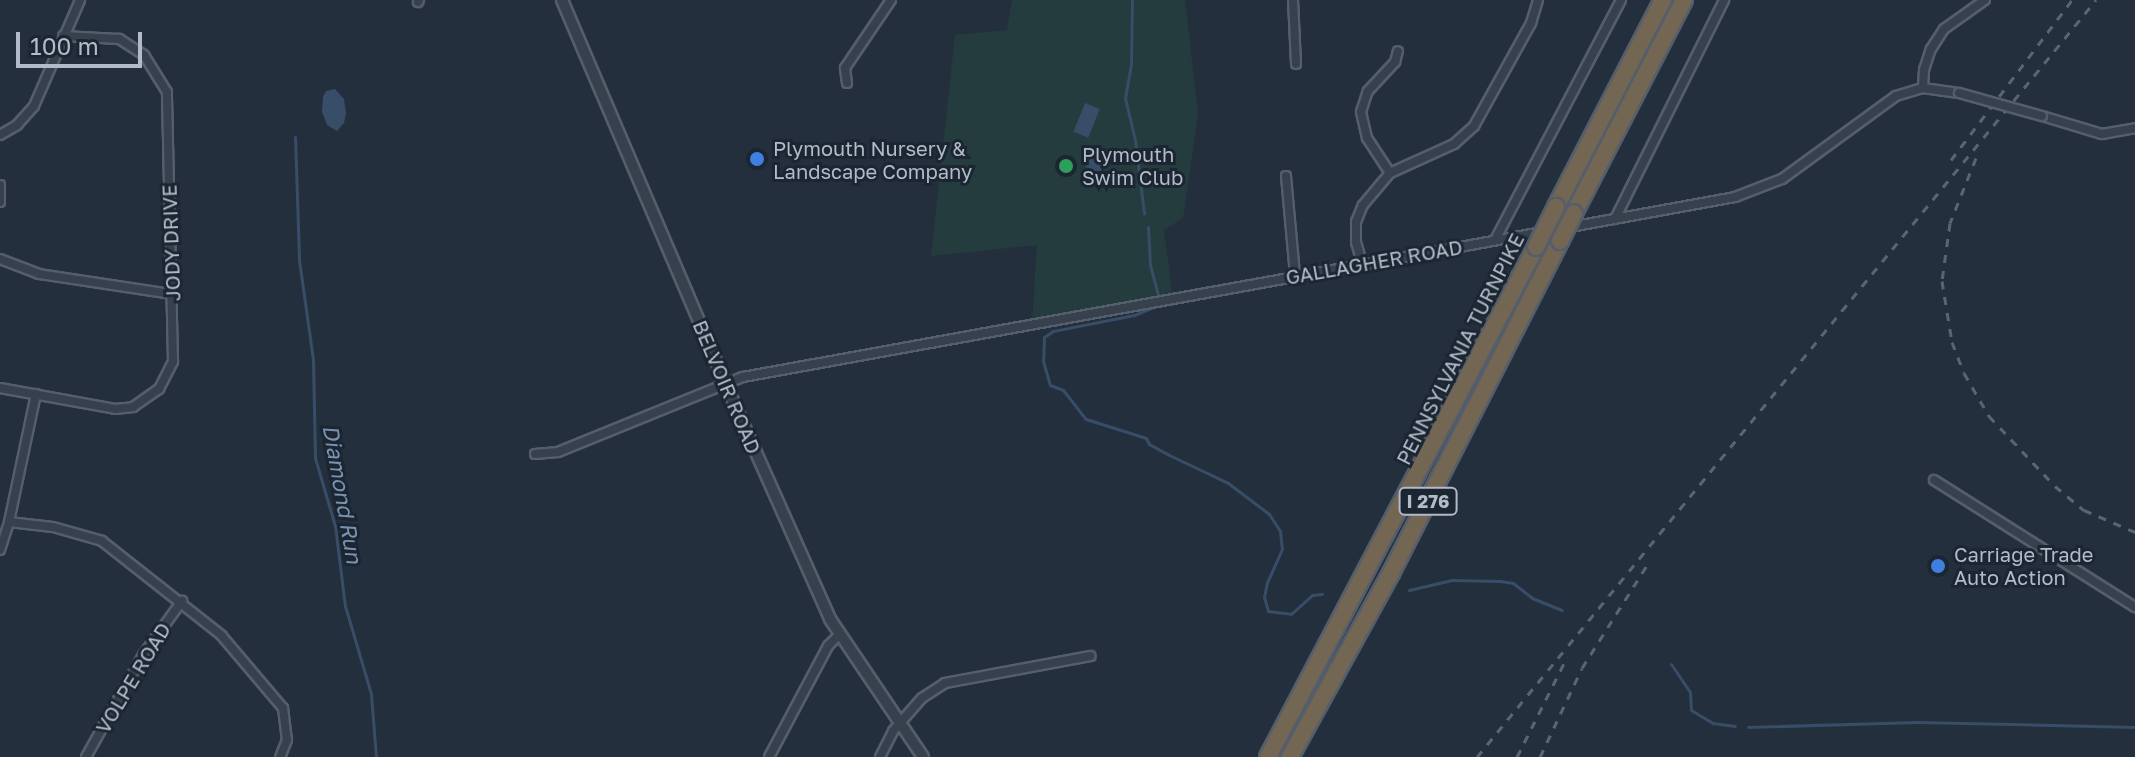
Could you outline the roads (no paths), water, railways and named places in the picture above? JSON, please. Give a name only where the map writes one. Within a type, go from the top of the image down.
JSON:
[{"type":"highway","name":"PENNSYLVANIA TURNPIKE","points":[[1268,757],[1663,0]]},
{"type":"highway","name":"PENNSYLVANIA TURNPIKE","points":[[1290,757],[1391,573],[1684,0]]},
{"type":"street","points":[[0,135],[30,112],[80,0]]},
{"type":"street","name":"BELVOIR ROAD","points":[[562,0],[726,385],[839,635],[923,757]]},
{"type":"street","points":[[847,83],[845,68],[891,0]]},
{"type":"street","points":[[1293,0],[1296,64]]},
{"type":"street","points":[[1362,263],[1356,242],[1356,222],[1363,205],[1390,173],[1454,144],[1474,126],[1531,23],[1538,0]]},
{"type":"street","points":[[1495,240],[1621,0]]},
{"type":"street","points":[[1615,219],[1724,0]]},
{"type":"street","points":[[1923,88],[1924,70],[1931,49],[1944,29],[1985,0]]},
{"type":"street","name":"JODY DRIVE","points":[[0,388],[115,409],[144,403],[165,382],[173,361],[167,92],[144,55],[119,39],[63,36]]},
{"type":"street","points":[[1390,173],[1367,138],[1361,112],[1368,91],[1395,62],[1398,51]]},
{"type":"street","name":"GALLAGHER ROAD","points":[[535,454],[558,452],[743,377],[1754,192],[1782,179],[1882,104],[1923,88],[1959,93],[2102,134],[2135,128]]},
{"type":"street","points":[[1286,176],[1295,275]]},
{"type":"street","points":[[0,185],[0,202]]},
{"type":"street","points":[[0,259],[39,274],[172,294]]},
{"type":"street","points":[[0,550],[9,522],[36,394]]},
{"type":"street","points":[[1934,480],[2135,607]]},
{"type":"street","points":[[9,522],[53,527],[102,541],[182,601],[221,635],[283,708],[287,740],[280,757]]},
{"type":"street","name":"VOLPE ROAD","points":[[86,757],[143,655],[182,601]]},
{"type":"street","points":[[769,757],[822,657],[839,635]]},
{"type":"street","points":[[880,757],[900,723],[922,698],[956,679],[1091,656]]},
{"type":"water","points":[[335,89],[344,99],[346,113],[344,123],[337,131],[327,125],[322,112],[326,91]]},
{"type":"water","points":[[1085,103],[1100,109],[1088,138],[1073,132]]},
{"type":"water","points":[[1090,147],[1107,150],[1101,181],[1084,179]]},
{"type":"waterway","points":[[1132,0],[1131,64],[1125,98],[1135,140],[1144,213]]},
{"type":"waterway","name":"Diamond Run","points":[[295,137],[299,260],[313,360],[315,458],[335,526],[345,606],[371,694],[376,757]]},
{"type":"waterway","points":[[1148,227],[1150,265],[1158,295]]},
{"type":"waterway","points":[[1158,305],[1134,315],[1053,331],[1044,337],[1043,361],[1050,385],[1063,390],[1086,419],[1146,438],[1149,444],[1167,454],[1228,483],[1269,514],[1280,531],[1282,549],[1267,582],[1264,597],[1268,611],[1291,614],[1312,595],[1322,594]]},
{"type":"waterway","points":[[1409,590],[1452,580],[1500,581],[1513,583],[1532,598],[1562,610]]},
{"type":"waterway","points":[[1671,664],[1690,692],[1691,710],[1713,723],[1735,726]]},
{"type":"waterway","points":[[1748,727],[1918,722],[2135,727]]},
{"type":"railway","points":[[1951,160],[2072,0]]},
{"type":"railway","points":[[1477,757],[2096,0]]},
{"type":"railway","points":[[1976,158],[1950,223],[1942,281],[1952,342],[1964,373],[1989,416],[2055,486],[2084,510],[2135,532]]},
{"type":"railway","points":[[1540,757],[1582,668],[1649,562]]},
{"type":"railway","points":[[1517,757],[1567,657]]},
{"type":"place","name":"Plymouth Nursery & Landscape Company","points":[[757,159]]},
{"type":"place","name":"Plymouth Swim Club","points":[[1066,166]]},
{"type":"place","name":"Carriage Trade Auto Action","points":[[1938,566]]}]
